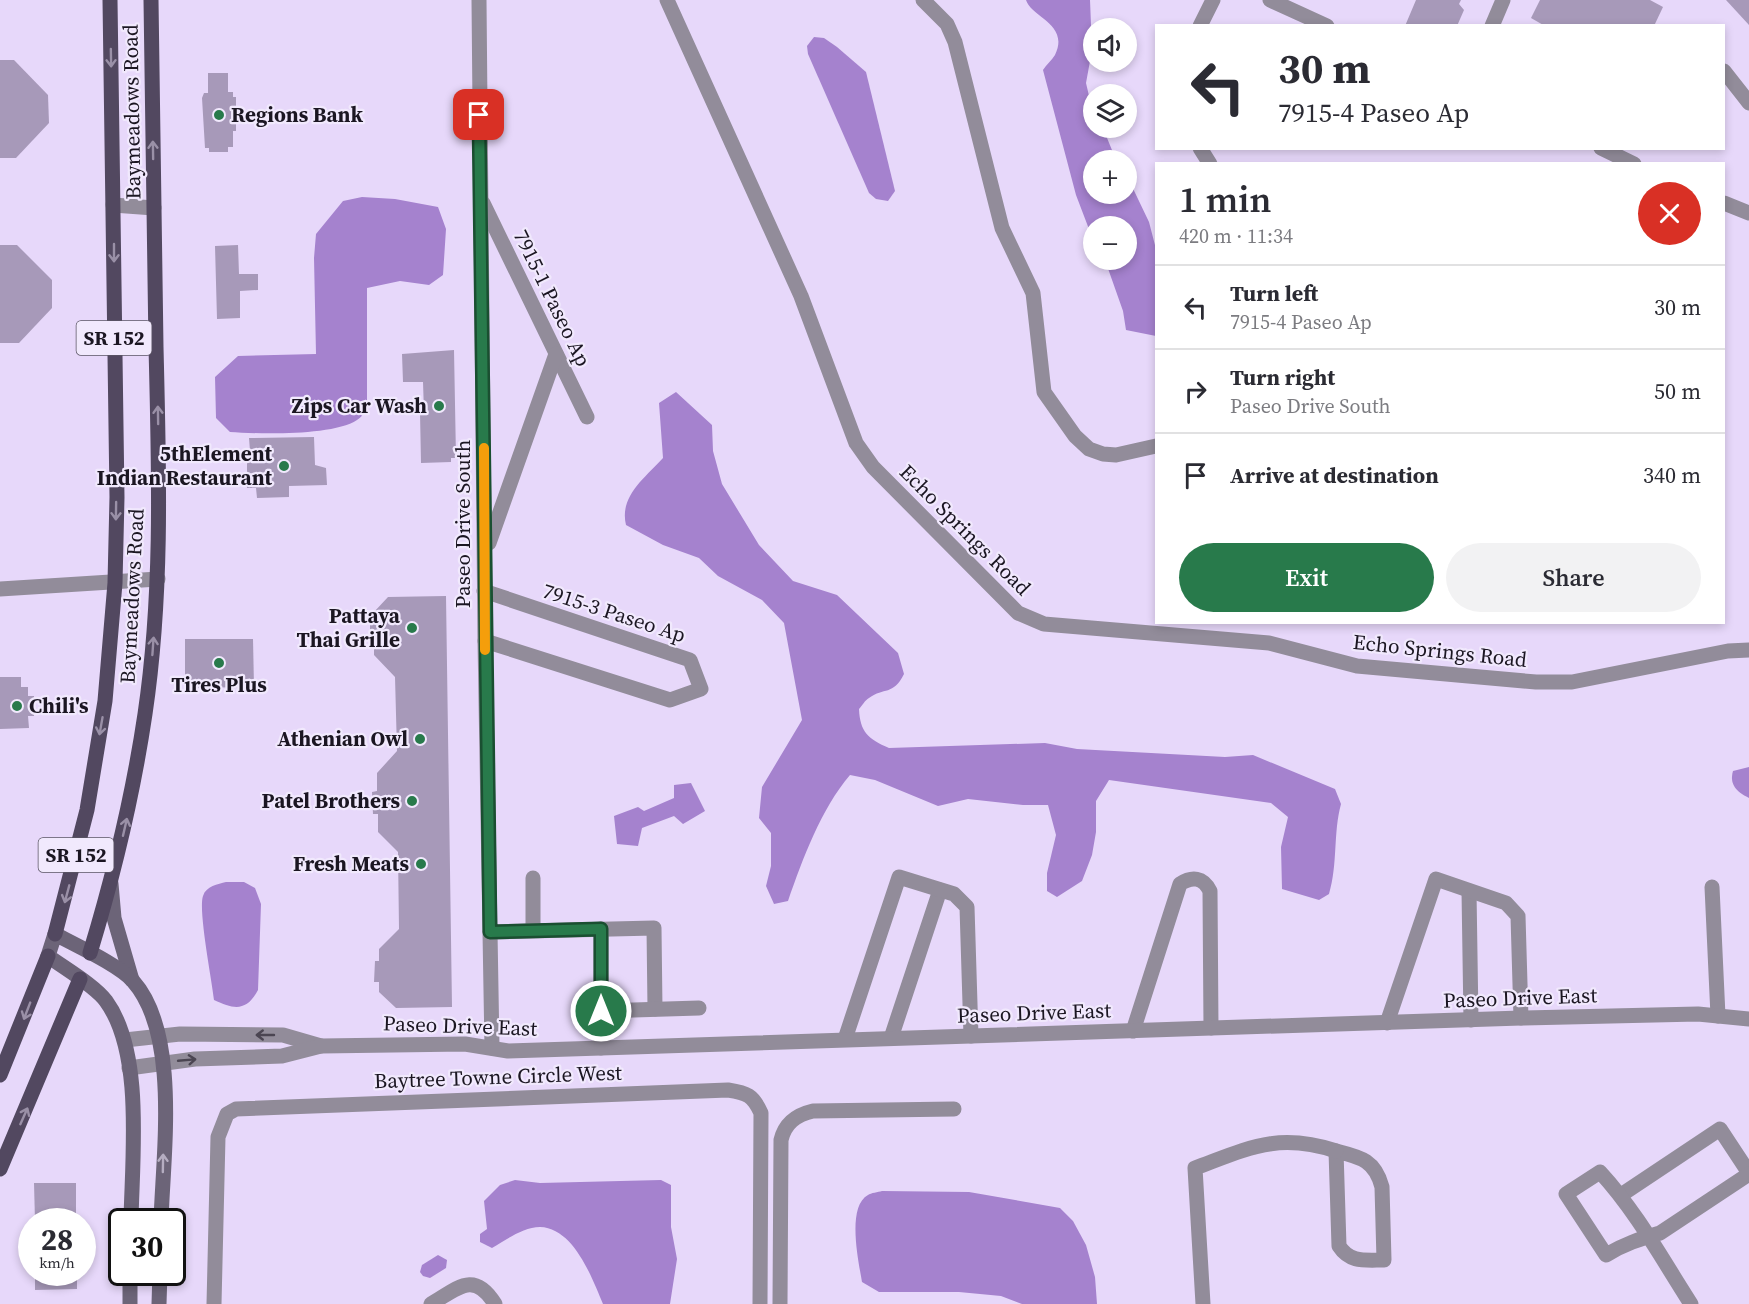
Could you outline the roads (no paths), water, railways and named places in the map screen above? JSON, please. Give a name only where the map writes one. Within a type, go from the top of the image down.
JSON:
[{"type":"main road","name":"Baymeadows Road","points":[[55,934],[87,810],[105,701],[115,583],[110,0]]},
{"type":"main road","name":"Baymeadows Road","points":[[90,953],[111,884],[128,815],[146,713],[158,579],[159,423],[152,0]]},
{"type":"main road","name":"Baymeadows Road","points":[[0,1075],[48,956]]},
{"type":"main road","name":"Baymeadows Road","points":[[0,1169],[80,979]]},
{"type":"street","name":"Paseo Drive South","points":[[479,0],[486,553],[484,591],[492,1048]]},
{"type":"street","name":"Echo Springs Road","points":[[668,0],[801,296],[856,443],[873,467],[1018,613],[1044,624],[1278,645],[1357,666],[1536,682],[1572,682],[1728,651],[1749,650]]},
{"type":"street","points":[[923,0],[946,24],[955,42],[1002,228],[1030,284],[1044,392],[1067,427],[1089,449],[1102,454],[1116,455],[1155,446]]},
{"type":"street","points":[[1201,24],[1213,0]]},
{"type":"street","points":[[1270,0],[1323,24]]},
{"type":"street","points":[[1493,24],[1503,0]]},
{"type":"street","points":[[1725,72],[1749,103]]},
{"type":"street","points":[[1605,150],[1630,162]]},
{"type":"street","name":"7915-1 Paseo Ap","points":[[480,198],[587,417]]},
{"type":"street","points":[[1725,203],[1748,208]]},
{"type":"street","points":[[113,205],[154,208]]},
{"type":"street","points":[[486,553],[556,354]]},
{"type":"street","points":[[0,589],[158,579]]},
{"type":"street","name":"7915-3 Paseo Ap","points":[[484,591],[690,660],[701,689],[670,700],[485,641]]},
{"type":"street","points":[[845,1039],[899,877],[954,894],[967,907],[971,1036]]},
{"type":"street","points":[[533,879],[533,930]]},
{"type":"street","points":[[1133,1031],[1180,884],[1189,879],[1199,879],[1210,891],[1211,1028]]},
{"type":"street","points":[[1387,1023],[1436,879],[1506,903],[1514,908],[1518,916],[1521,1018]]},
{"type":"street","points":[[111,884],[114,918],[132,980],[143,996],[158,1036],[162,1063],[161,1208]]},
{"type":"street","points":[[1712,886],[1718,1016]]},
{"type":"street","points":[[891,1038],[940,890]]},
{"type":"street","points":[[1469,891],[1471,1020]]},
{"type":"street","points":[[490,932],[654,928],[655,1009]]},
{"type":"street","points":[[601,929],[601,1048]]},
{"type":"street","points":[[55,934],[132,980]]},
{"type":"street","name":"Baymeadows Road","points":[[48,956],[55,934]]},
{"type":"street","name":"Baymeadows Road","points":[[80,979],[90,953]]},
{"type":"street","points":[[48,956],[105,1000],[121,1026],[129,1068],[132,1115],[131,1208]]},
{"type":"street","points":[[601,1011],[699,1008]]},
{"type":"street","name":"Paseo Drive East","points":[[129,1068],[162,1063],[282,1056],[321,1046],[465,1044],[508,1051],[1521,1018],[1718,1016],[1749,1019]]},
{"type":"street","name":"Paseo Drive East","points":[[125,1040],[158,1036],[283,1035],[321,1046]]},
{"type":"street","name":"Baytree Towne Circle West","points":[[213,1304],[218,1137],[227,1114],[245,1107],[728,1089],[747,1093],[755,1099],[762,1113],[760,1304]]},
{"type":"street","points":[[780,1304],[781,1140],[791,1120],[813,1111],[954,1109]]},
{"type":"street","points":[[1621,1195],[1720,1129],[1749,1174],[1660,1233],[1647,1237],[1631,1240],[1606,1255],[1566,1194],[1600,1172],[1621,1195],[1647,1237],[1691,1304]]},
{"type":"street","points":[[1203,1304],[1195,1168],[1261,1143],[1298,1142],[1336,1150],[1365,1159],[1379,1176],[1382,1187],[1384,1260],[1354,1260],[1344,1254],[1339,1246],[1336,1150]]},
{"type":"street","points":[[431,1304],[462,1285],[474,1283],[482,1286],[495,1304]]},
{"type":"street","points":[[130,1286],[130,1304]]},
{"type":"street","points":[[159,1304],[160,1286]]},
{"type":"place","name":"Regions Bank","points":[[219,115]]},
{"type":"place","name":"Zips Car Wash","points":[[439,406]]},
{"type":"place","name":"5thElement Indian Restaurant","points":[[284,466]]},
{"type":"place","name":"Pattaya Thai Grille","points":[[412,628]]},
{"type":"place","name":"Tires Plus","points":[[219,663]]},
{"type":"place","name":"Chili's","points":[[17,706]]},
{"type":"place","name":"Athenian Owl","points":[[420,739]]},
{"type":"place","name":"Patel Brothers","points":[[412,801]]},
{"type":"place","name":"Fresh Meats","points":[[421,864]]}]
